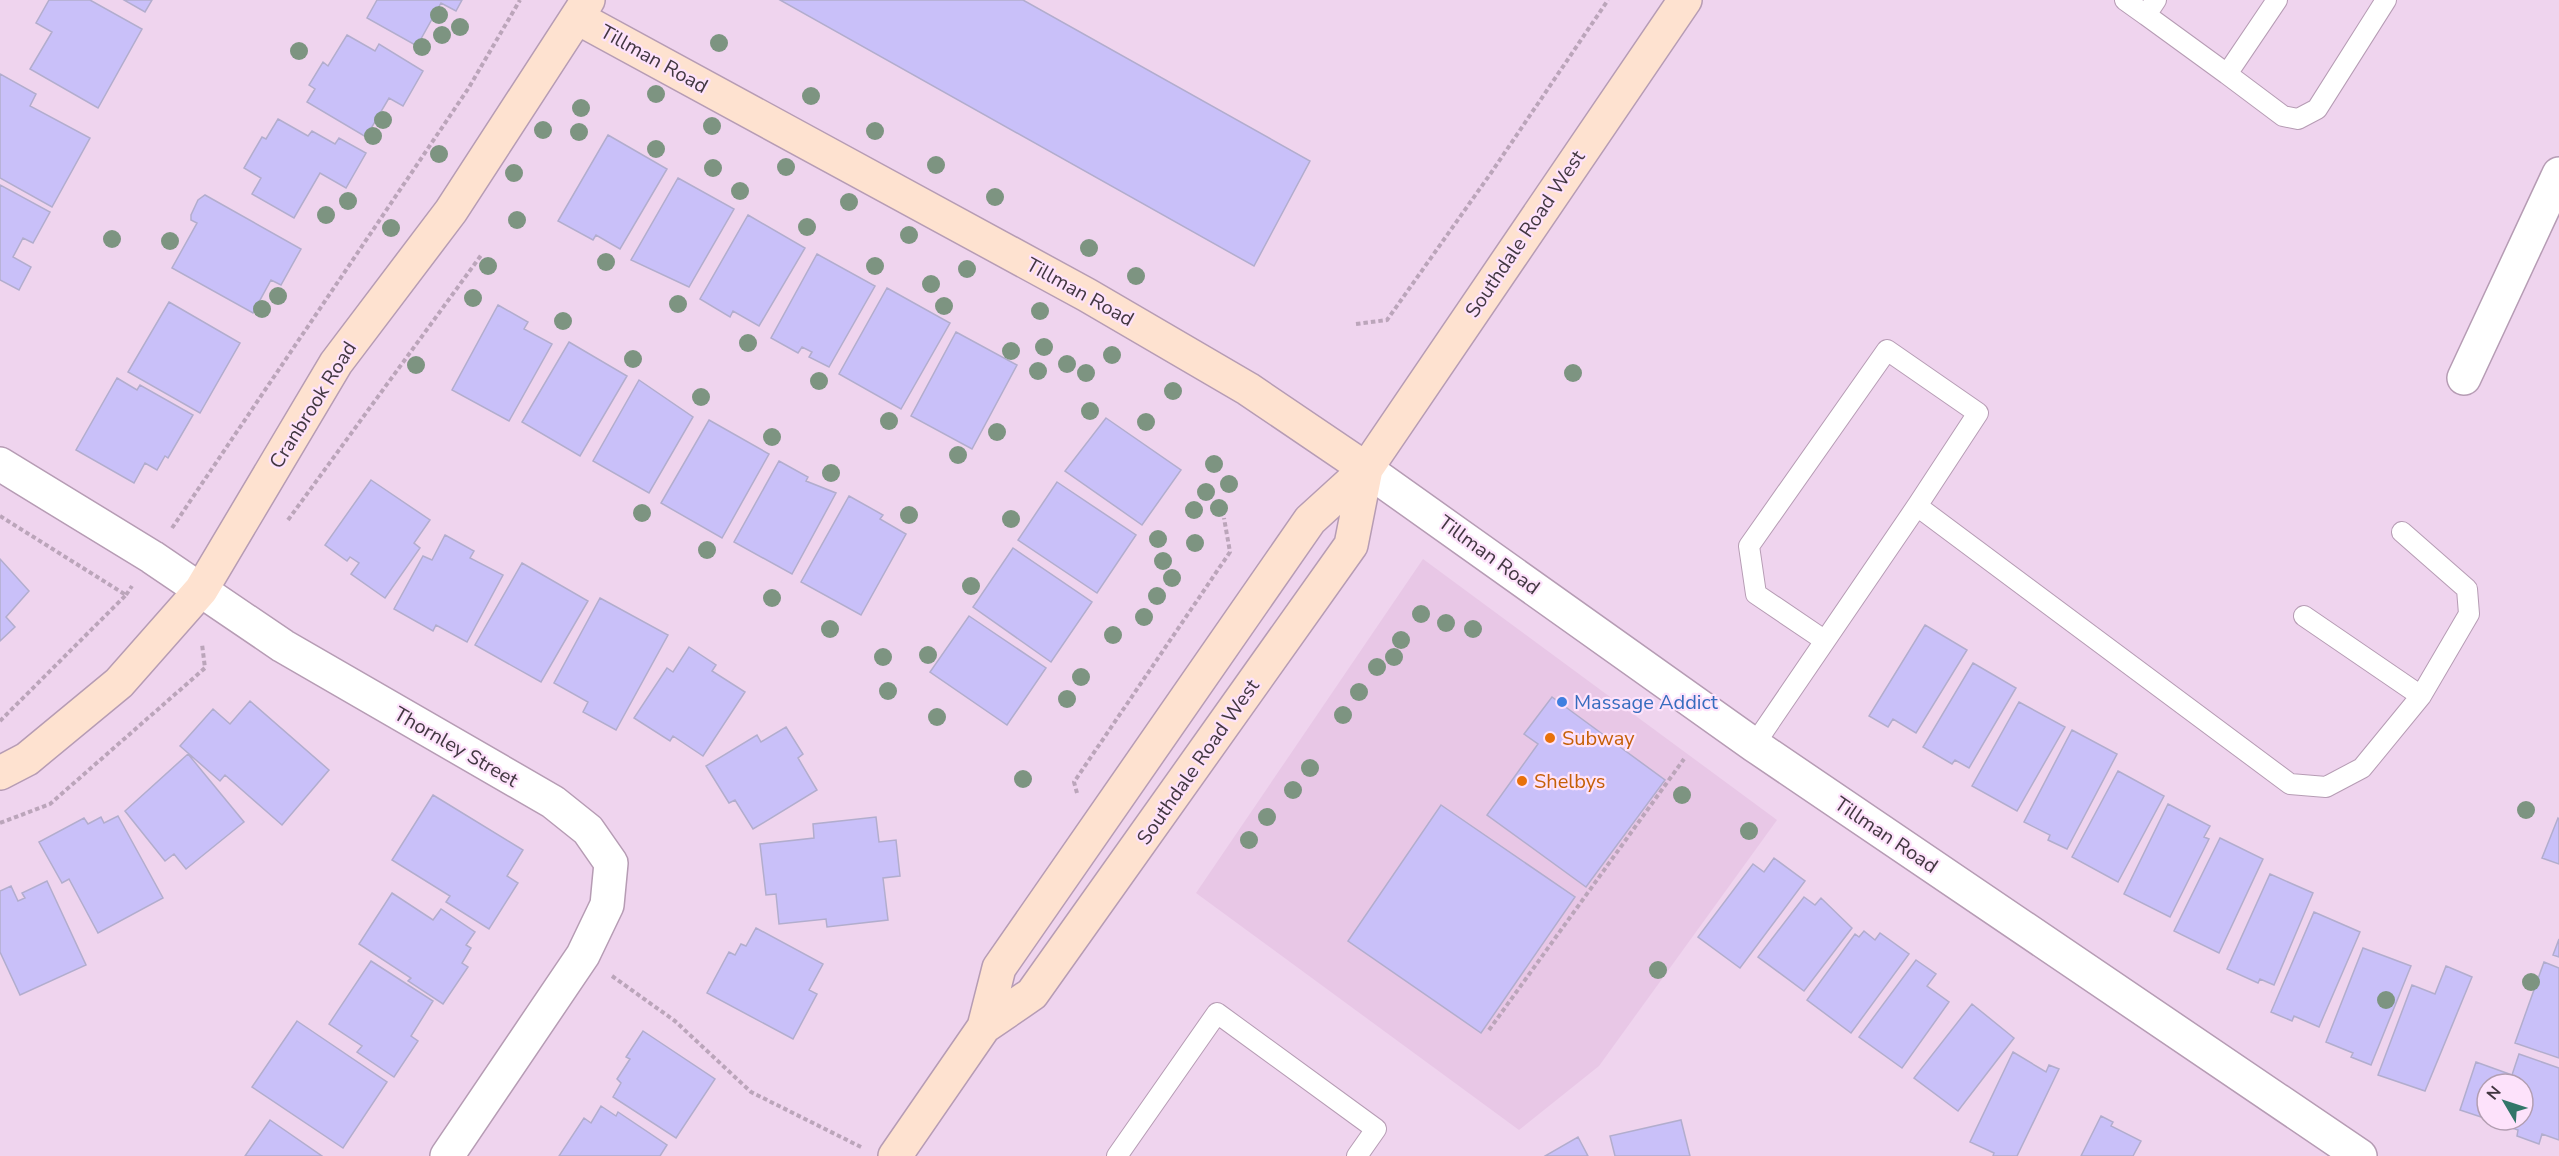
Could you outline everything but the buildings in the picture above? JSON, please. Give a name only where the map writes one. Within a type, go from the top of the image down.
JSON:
[{"type":"main road","name":"Southdale Road West","points":[[895,1156],[984,1027],[999,968],[1311,520],[1366,469],[1685,0]]},
{"type":"main road","name":"Tillman Road","points":[[583,9],[1248,389],[1366,469]]},
{"type":"main road","name":"Cranbrook Road","points":[[0,773],[27,759],[119,683],[214,598],[336,363],[451,211],[583,9]]},
{"type":"main road","name":"Southdale Road West","points":[[984,1027],[1032,994],[1351,545],[1366,469]]},
{"type":"street","points":[[2464,378],[2559,174]]},
{"type":"street","name":"Thornley Street","points":[[0,464],[152,557],[283,646],[553,802],[588,830],[611,863],[607,904],[583,955],[447,1156]]},
{"type":"street","name":"Tillman Road","points":[[1366,469],[1754,745],[2360,1156]]},
{"type":"lane","points":[[2125,0],[2151,8],[2226,74],[2283,116],[2298,119],[2317,109],[2386,0]]},
{"type":"lane","points":[[2226,74],[2277,0]]},
{"type":"lane","points":[[1754,745],[1978,413],[1887,350],[1749,546],[1756,594],[1824,640]]},
{"type":"lane","points":[[1917,506],[2290,784],[2326,787],[2362,768],[2421,696],[2469,614],[2467,590],[2402,532]]},
{"type":"lane","points":[[2304,616],[2421,696]]},
{"type":"lane","points":[[1117,1156],[1216,1013],[1376,1129],[1357,1156]]},
{"type":"path","points":[[0,721],[126,595],[468,89],[520,0]]},
{"type":"path","points":[[1356,324],[1387,320],[1491,173],[1608,0]]},
{"type":"path","points":[[282,528],[482,254]]},
{"type":"path","points":[[0,516],[126,595]]},
{"type":"path","points":[[1074,782],[1230,552],[1224,519]]},
{"type":"path","points":[[0,823],[50,804],[205,668],[202,639],[214,598]]},
{"type":"path","points":[[1489,1030],[1684,759]]},
{"type":"path","points":[[583,955],[675,1021],[751,1092],[861,1148]]},
{"type":"shaded area","points":[[1423,559],[1777,820],[1599,1066],[1519,1130],[1196,893]]},
{"type":"place","name":"Massage Addict","points":[[1562,702]]},
{"type":"place","name":"Subway","points":[[1550,738]]},
{"type":"place","name":"Shelbys","points":[[1522,781]]}]
